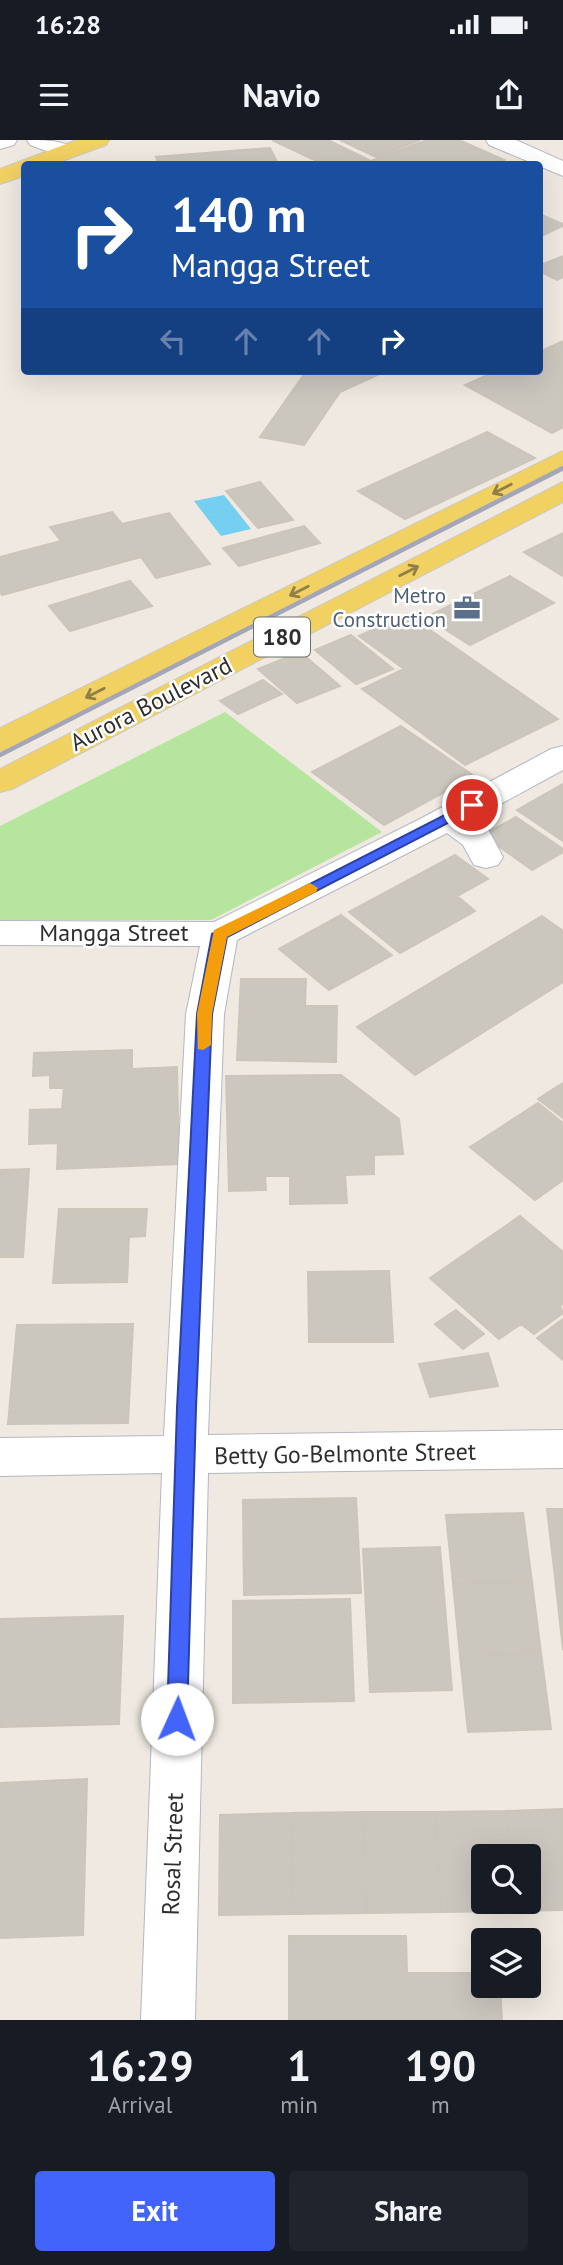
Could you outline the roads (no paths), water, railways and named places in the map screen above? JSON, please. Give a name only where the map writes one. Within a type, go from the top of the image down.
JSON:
[{"type":"main road","points":[[43,161],[98,140]]},
{"type":"main road","points":[[0,177],[21,169]]},
{"type":"main road","name":"Aurora Boulevard","points":[[0,741],[563,459]]},
{"type":"main road","name":"Aurora Boulevard","points":[[0,782],[563,491]]},
{"type":"street","points":[[0,142],[6,140]]},
{"type":"street","points":[[38,140],[68,152]]},
{"type":"street","points":[[497,140],[557,161]]},
{"type":"street","name":"Mangga Street","points":[[0,933],[220,934],[456,837],[563,756]]},
{"type":"street","name":"Rosal Street","points":[[168,2020],[185,1457],[205,1014],[220,934]]},
{"type":"street","name":"Betty Go-Belmonte Street","points":[[0,1457],[185,1457],[563,1449]]},
{"type":"water","points":[[224,495],[251,529],[221,536],[194,501]]},
{"type":"railway","points":[[0,755],[563,468]]},
{"type":"place","name":"Metro Construction","points":[[467,608]]}]
